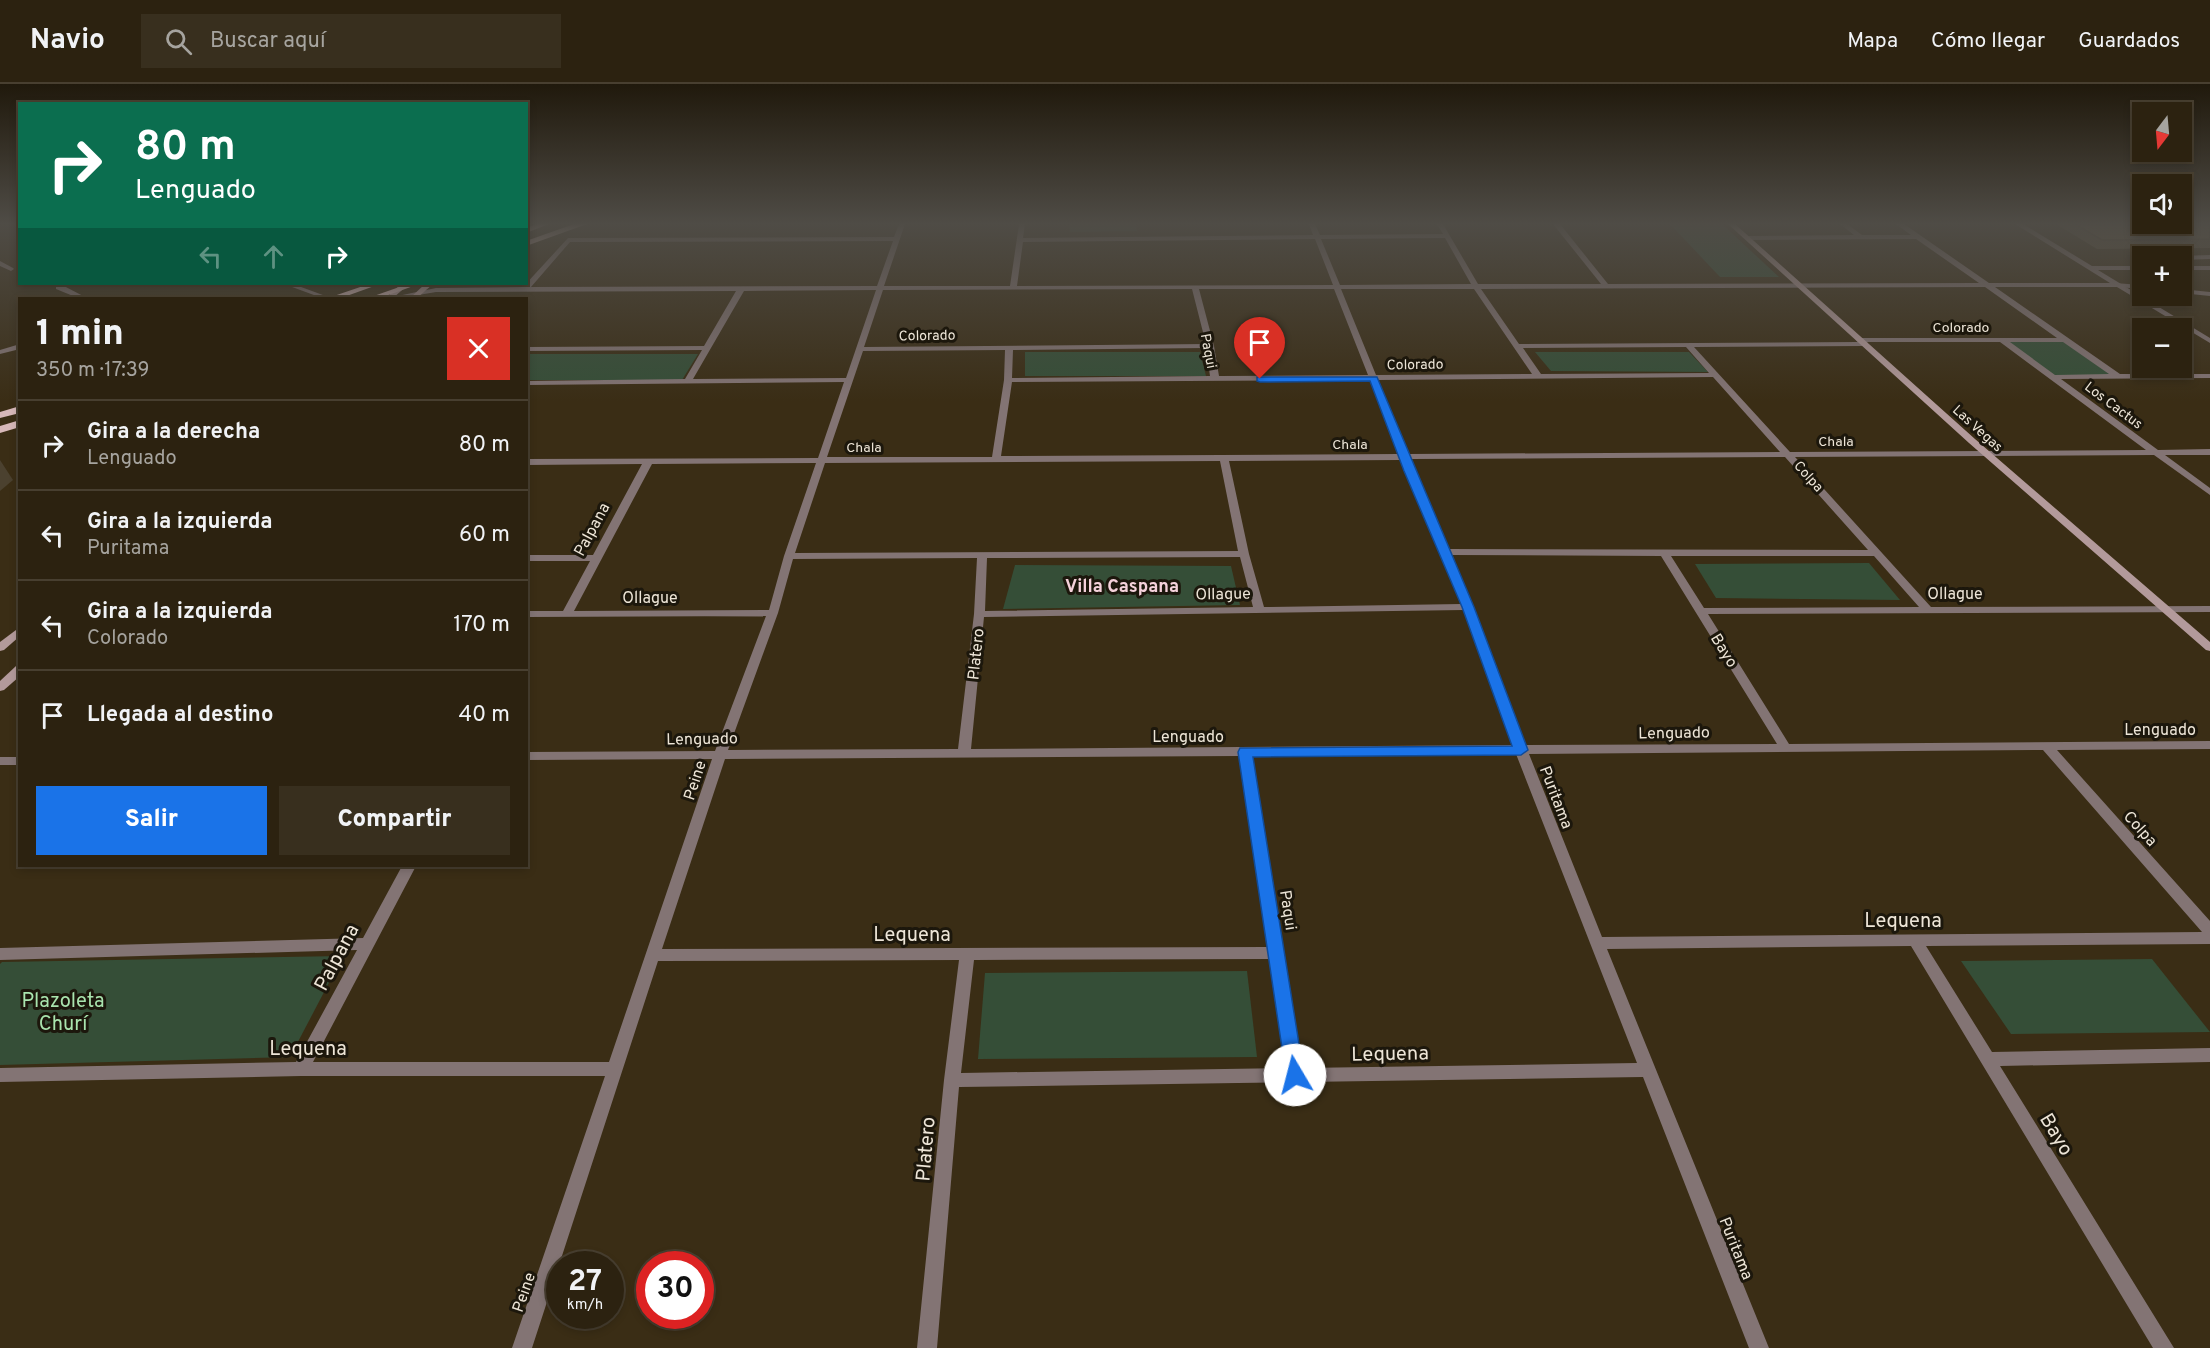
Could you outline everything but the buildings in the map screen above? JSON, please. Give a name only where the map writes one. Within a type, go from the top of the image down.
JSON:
[{"type":"main road","name":"Las Vegas","points":[[1797,283],[2210,648]]},
{"type":"main road","points":[[336,297],[373,285]]},
{"type":"main road","points":[[378,297],[416,292]]},
{"type":"main road","points":[[0,415],[18,409]]},
{"type":"main road","points":[[0,430],[18,424]]},
{"type":"main road","points":[[0,648],[18,632]]},
{"type":"main road","points":[[0,687],[18,671]]},
{"type":"street","points":[[525,289],[530,283]]},
{"type":"street","name":"Peine","points":[[522,1348],[655,955],[720,754],[773,613],[789,556],[882,283]]},
{"type":"street","points":[[1013,288],[1014,283]]},
{"type":"street","name":"Puritama","points":[[1334,283],[1404,457],[1468,607],[1521,750],[1759,1348]]},
{"type":"street","points":[[1474,283],[1538,376]]},
{"type":"street","name":"Los Cactus","points":[[1983,283],[2117,376]]},
{"type":"street","points":[[2114,283],[2210,341]]},
{"type":"street","points":[[291,285],[324,297]]},
{"type":"street","points":[[416,292],[525,289],[2132,286]]},
{"type":"street","points":[[59,287],[81,297]]},
{"type":"street","name":"Paqui","points":[[1195,287],[1210,346],[1215,379]]},
{"type":"street","points":[[688,381],[741,289]]},
{"type":"street","points":[[2192,292],[2210,294]]},
{"type":"street","name":"Los Cactus","points":[[2002,340],[2210,492]]},
{"type":"street","name":"Colorado","points":[[1516,346],[2063,340]]},
{"type":"street","name":"Colpa","points":[[1688,345],[1928,610]]},
{"type":"street","name":"Colorado","points":[[861,349],[1210,346]]},
{"type":"street","points":[[0,352],[18,347]]},
{"type":"street","points":[[996,459],[1008,380],[1009,347]]},
{"type":"street","points":[[528,349],[706,348]]},
{"type":"street","name":"Colorado","points":[[1008,380],[1714,375]]},
{"type":"street","points":[[2055,377],[2210,376]]},
{"type":"street","points":[[528,383],[848,380]]},
{"type":"street","name":"Chala","points":[[528,462],[2210,452]]},
{"type":"street","points":[[1224,458],[1244,554],[1259,609]]},
{"type":"street","name":"Palpana","points":[[567,614],[648,462]]},
{"type":"street","points":[[1444,552],[1878,553]]},
{"type":"street","points":[[789,556],[1244,554]]},
{"type":"street","name":"Bayo","points":[[1665,554],[1785,747]]},
{"type":"street","name":"Platero","points":[[964,753],[979,614],[982,556]]},
{"type":"street","points":[[528,558],[597,558]]},
{"type":"street","name":"Ollague","points":[[979,614],[1468,607]]},
{"type":"street","name":"Ollague","points":[[1701,611],[2210,609]]},
{"type":"street","name":"Ollague","points":[[528,614],[773,613]]},
{"type":"street","name":"Lenguado","points":[[528,756],[2210,745]]},
{"type":"street","name":"Colpa","points":[[2046,746],[2210,931]]},
{"type":"street","name":"Paqui","points":[[1245,752],[1295,1075]]},
{"type":"street","points":[[0,761],[18,760]]},
{"type":"street","name":"Palpana","points":[[301,1069],[366,944],[409,867]]},
{"type":"street","name":"Lequena","points":[[1597,943],[2210,938]]},
{"type":"street","name":"Bayo","points":[[1916,942],[2164,1348]]},
{"type":"street","points":[[0,954],[366,944]]},
{"type":"street","name":"Lequena","points":[[655,955],[1277,953]]},
{"type":"street","name":"Platero","points":[[927,1348],[952,1080],[967,954]]},
{"type":"street","points":[[1987,1059],[2210,1055]]},
{"type":"street","name":"Lequena","points":[[0,1075],[301,1069],[616,1069]]},
{"type":"street","name":"Lequena","points":[[952,1080],[1647,1070]]},
{"type":"green space","points":[[2002,340],[2063,340],[2117,376],[2055,377]]},
{"type":"green space","points":[[1025,352],[1200,352],[1206,376],[1025,376]]},
{"type":"green space","points":[[1535,352],[1689,352],[1708,372],[1551,371]]},
{"type":"green space","points":[[528,354],[698,354],[682,380],[528,380]]},
{"type":"green space","points":[[1869,563],[1900,600],[1716,598],[1695,564]]},
{"type":"green space","points":[[1015,565],[1231,566],[1240,605],[1003,609]]},
{"type":"green space","name":"Plazoleta Churí","points":[[343,956],[290,1057],[0,1065],[0,964],[2,962]]},
{"type":"green space","points":[[2152,959],[2210,1032],[2011,1034],[1961,961]]},
{"type":"green space","points":[[1247,971],[1257,1057],[978,1059],[985,973]]},
{"type":"district","name":"Villa Caspana","points":[[1122,586]]},
{"type":"route","points":[[1260,379],[1373,379],[1468,607],[1521,750],[1245,752],[1295,1075]]}]
